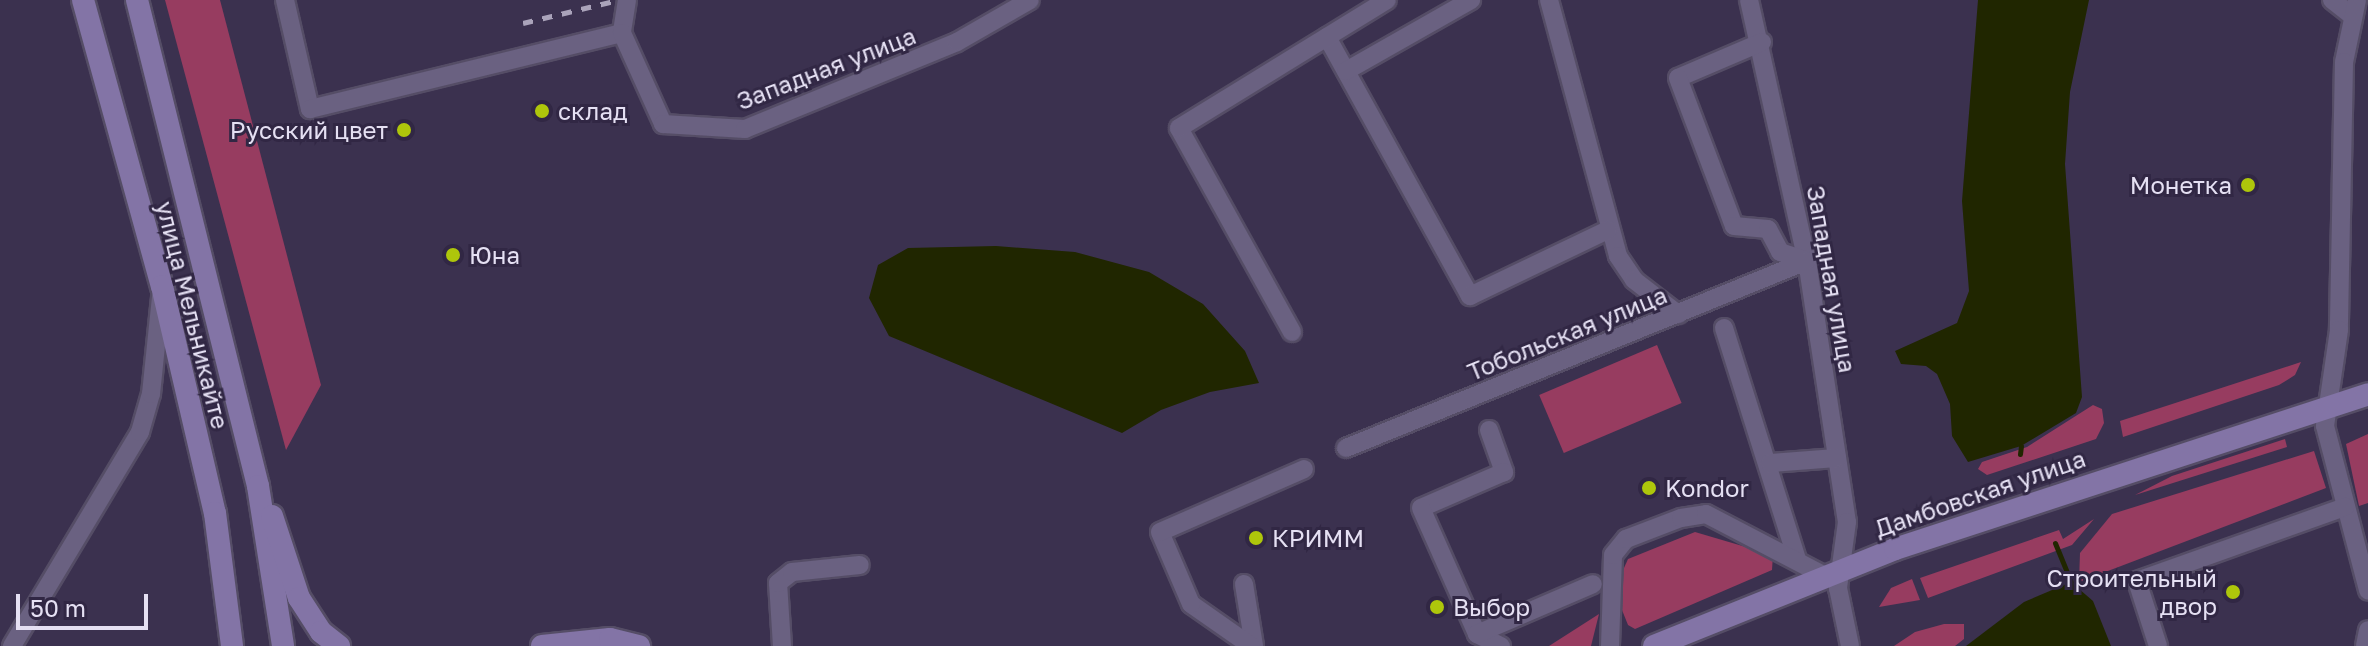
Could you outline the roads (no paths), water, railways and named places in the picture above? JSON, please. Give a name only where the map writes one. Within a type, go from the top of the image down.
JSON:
[{"type":"main road","name":"улица Мельникайте","points":[[83,0],[162,286],[215,513],[232,646]]},
{"type":"main road","name":"улица Мельникайте","points":[[137,0],[258,486],[282,640]]},
{"type":"main road","name":"Дамбовская улица","points":[[1654,646],[1831,572],[2329,403],[2368,394]]},
{"type":"main road","points":[[258,486],[310,616],[339,646]]},
{"type":"main road","points":[[542,646],[610,639],[639,646]]},
{"type":"street","points":[[285,0],[310,109],[622,33],[627,0]]},
{"type":"street","name":"Западная улица","points":[[622,33],[663,124],[745,129],[957,42],[1030,0]]},
{"type":"street","points":[[1292,332],[1179,128],[1387,0]]},
{"type":"street","points":[[1346,71],[1471,0]]},
{"type":"street","points":[[1549,0],[1608,230],[1634,280],[1678,314]]},
{"type":"street","name":"Западная улица","points":[[1749,0],[1762,42],[1807,261],[1847,522],[1831,572],[1850,646]]},
{"type":"street","points":[[2332,0],[2354,7],[2344,62],[2339,330],[2326,441],[2368,590]]},
{"type":"street","points":[[1327,37],[1470,296],[1608,230]]},
{"type":"street","points":[[1762,42],[1678,78],[1734,226],[1768,229],[1780,252],[1807,261]]},
{"type":"street","name":"Тобольская улица","points":[[1346,448],[1807,261]]},
{"type":"street","points":[[12,646],[140,432],[151,394],[162,286]]},
{"type":"street","points":[[1724,328],[1770,463],[1797,559]]},
{"type":"street","points":[[1489,430],[1504,472],[1421,508],[1477,634],[1501,646]]},
{"type":"street","points":[[1770,463],[1837,458]]},
{"type":"street","points":[[1253,646],[1191,604],[1160,532],[1304,469]]},
{"type":"street","points":[[2158,646],[2137,581],[2345,507]]},
{"type":"street","points":[[1610,646],[1613,555],[1626,539],[1706,514],[1797,559],[1831,572]]},
{"type":"street","points":[[782,646],[778,583],[792,572],[860,565]]},
{"type":"street","points":[[1244,584],[1253,646]]},
{"type":"street","points":[[1477,634],[1593,584]]},
{"type":"street","points":[[2365,646],[2368,630]]},
{"type":"waterway","points":[[2020,454],[2021,446]]},
{"type":"waterway","points":[[2055,543],[2071,582]]},
{"type":"railway","points":[[523,23],[618,0]]},
{"type":"place","name":"склад","points":[[542,111]]},
{"type":"place","name":"Русский цвет","points":[[404,130]]},
{"type":"place","name":"Монетка","points":[[2248,185]]},
{"type":"place","name":"Юна","points":[[453,255]]},
{"type":"place","name":"Kondor","points":[[1649,488]]},
{"type":"place","name":"КРИММ","points":[[1256,538]]},
{"type":"place","name":"Строительный двор","points":[[2233,592]]},
{"type":"place","name":"Выбор","points":[[1437,607]]}]
